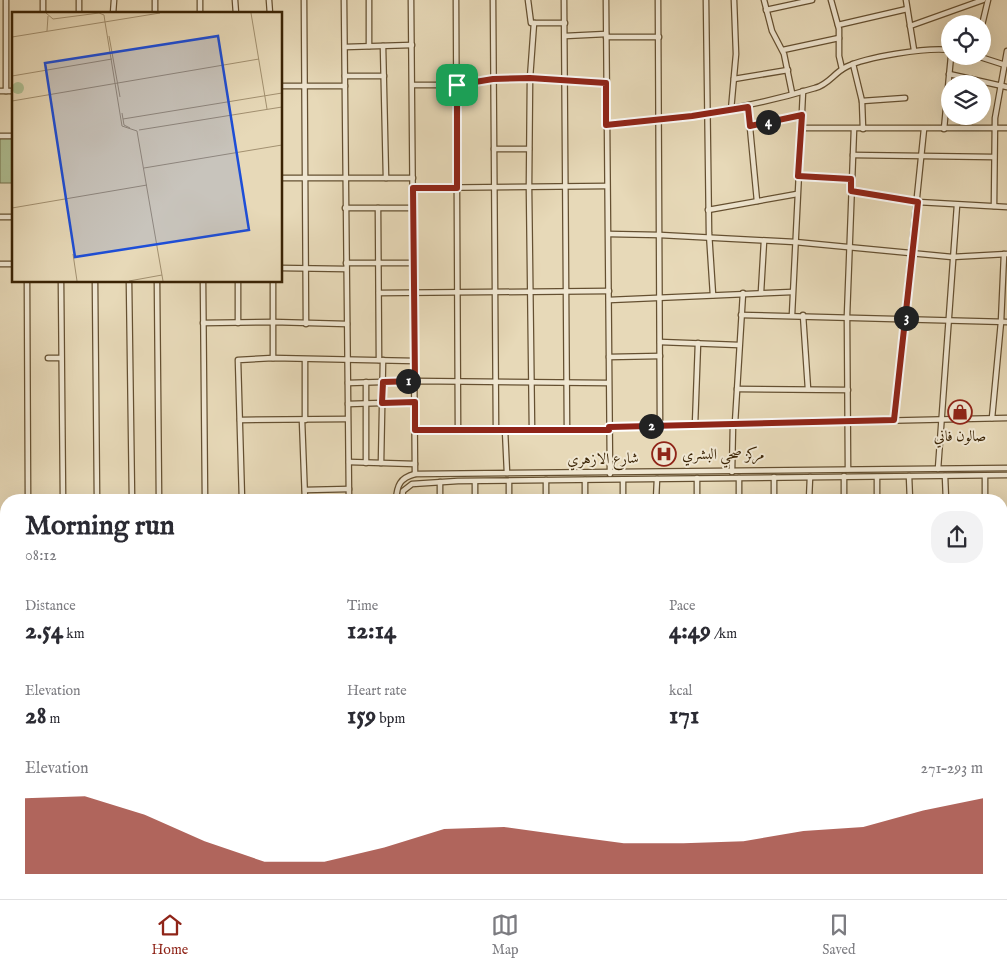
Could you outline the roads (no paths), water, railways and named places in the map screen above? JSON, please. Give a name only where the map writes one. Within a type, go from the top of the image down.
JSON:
[{"type":"street","points":[[6,0],[6,91]]},
{"type":"street","points":[[304,0],[306,324]]},
{"type":"street","points":[[344,0],[349,494]]},
{"type":"street","points":[[369,0],[369,46]]},
{"type":"street","points":[[397,494],[398,485],[407,476],[415,474],[411,0]]},
{"type":"street","points":[[456,0],[458,430]]},
{"type":"street","points":[[493,0],[496,430]]},
{"type":"street","points":[[528,0],[529,20],[534,23],[565,23]]},
{"type":"street","points":[[564,0],[567,430]]},
{"type":"street","points":[[606,0],[606,125],[609,234],[608,383],[611,480]]},
{"type":"street","points":[[658,0],[660,426]]},
{"type":"street","points":[[706,0],[708,210],[713,295]]},
{"type":"street","points":[[731,110],[734,79],[734,0]]},
{"type":"street","points":[[764,0],[772,31],[783,50],[792,93]]},
{"type":"street","points":[[766,10],[812,0]]},
{"type":"street","points":[[831,0],[838,24],[839,56],[842,70]]},
{"type":"street","points":[[906,0],[914,50]]},
{"type":"street","points":[[910,26],[983,0]]},
{"type":"street","points":[[984,15],[988,0]]},
{"type":"street","points":[[838,24],[907,9]]},
{"type":"street","points":[[532,430],[529,149],[530,78],[534,23]]},
{"type":"street","points":[[565,36],[659,36]]},
{"type":"street","points":[[783,50],[839,38]]},
{"type":"street","points":[[345,47],[412,45]]},
{"type":"street","points":[[383,46],[386,178]]},
{"type":"street","points":[[606,125],[660,120],[748,107],[824,85],[842,70],[853,64],[914,50],[941,50]]},
{"type":"street","points":[[994,206],[994,128],[999,85],[1007,51]]},
{"type":"street","points":[[991,60],[1004,64]]},
{"type":"street","points":[[853,64],[862,101],[863,129]]},
{"type":"street","points":[[944,129],[950,65]]},
{"type":"street","points":[[734,79],[788,70]]},
{"type":"street","points":[[949,74],[1007,87]]},
{"type":"street","points":[[344,76],[384,76]]},
{"type":"street","points":[[413,86],[457,85],[493,79],[530,78],[606,83]]},
{"type":"street","points":[[282,86],[345,86]]},
{"type":"street","points":[[0,91],[12,91]]},
{"type":"street","points":[[792,315],[794,242],[803,91]]},
{"type":"street","points":[[862,101],[905,98]]},
{"type":"street","points":[[748,107],[757,201]]},
{"type":"street","points":[[750,126],[802,115]]},
{"type":"street","points":[[801,128],[1007,128]]},
{"type":"street","points":[[848,469],[847,316],[854,129]]},
{"type":"street","points":[[894,420],[906,319],[924,129]]},
{"type":"street","points":[[494,149],[529,149]]},
{"type":"street","points":[[853,155],[993,157]]},
{"type":"street","points":[[798,176],[851,179]]},
{"type":"street","points":[[282,178],[413,178]]},
{"type":"street","points":[[413,188],[607,186]]},
{"type":"street","points":[[851,191],[918,202],[1007,207]]},
{"type":"street","points":[[708,210],[798,194]]},
{"type":"street","points":[[938,469],[947,321],[957,204]]},
{"type":"street","points":[[345,208],[414,208]]},
{"type":"street","points":[[378,208],[383,382],[381,463]]},
{"type":"street","points":[[609,234],[794,242],[952,256],[1006,254],[1004,322],[992,418]]},
{"type":"street","points":[[761,292],[764,241]]},
{"type":"street","points":[[282,268],[306,270],[379,263],[414,263]]},
{"type":"street","points":[[26,282],[28,494]]},
{"type":"street","points":[[61,282],[63,494]]},
{"type":"street","points":[[96,282],[97,494]]},
{"type":"street","points":[[129,282],[132,494]]},
{"type":"street","points":[[158,282],[159,494]]},
{"type":"street","points":[[203,282],[205,494]]},
{"type":"street","points":[[238,282],[238,324]]},
{"type":"street","points":[[273,282],[273,358]]},
{"type":"street","points":[[379,293],[609,291]]},
{"type":"street","points":[[609,300],[792,292]]},
{"type":"street","points":[[732,472],[743,293]]},
{"type":"street","points":[[741,315],[847,316],[1004,322]]},
{"type":"street","points":[[804,315],[808,389]]},
{"type":"street","points":[[203,323],[347,324]]},
{"type":"street","points":[[660,342],[739,344]]},
{"type":"street","points":[[695,424],[698,343]]},
{"type":"street","points":[[609,357],[660,356]]},
{"type":"street","points":[[48,358],[61,358]]},
{"type":"street","points":[[242,494],[238,360],[273,358],[414,361]]},
{"type":"street","points":[[305,360],[303,420],[305,494]]},
{"type":"street","points":[[348,383],[567,381],[608,383]]},
{"type":"street","points":[[366,382],[366,463]]},
{"type":"street","points":[[737,389],[848,390]]},
{"type":"street","points":[[348,404],[415,402]]},
{"type":"street","points":[[415,430],[567,430],[695,424],[1007,418]]},
{"type":"street","points":[[240,420],[347,419]]},
{"type":"street","points":[[505,430],[507,473]]},
{"type":"street","points":[[349,462],[415,464]]},
{"type":"street","name":"شارع الازهري","points":[[415,474],[1007,468]]},
{"type":"street","name":"شارع الازهري","points":[[403,494],[407,486],[440,482],[1007,475]]},
{"type":"street","points":[[844,476],[844,494]]},
{"type":"street","points":[[909,476],[910,494]]},
{"type":"street","points":[[945,476],[946,494]]},
{"type":"street","points":[[985,476],[985,494]]},
{"type":"street","points":[[774,477],[774,494]]},
{"type":"street","points":[[809,494],[810,477]]},
{"type":"street","points":[[877,477],[877,494]]},
{"type":"street","points":[[697,478],[697,494]]},
{"type":"street","points":[[739,478],[739,494]]},
{"type":"street","points":[[656,494],[657,479]]},
{"type":"street","points":[[546,480],[546,494]]},
{"type":"street","points":[[585,480],[585,494]]},
{"type":"street","points":[[623,494],[624,480]]},
{"type":"street","points":[[509,481],[509,494]]},
{"type":"street","points":[[440,482],[440,494]]},
{"type":"street","points":[[475,482],[475,494]]},
{"type":"street","points":[[305,490],[349,489]]},
{"type":"place","name":"صالون فاني","points":[[960,412]]},
{"type":"place","name":"مركز صحي البشري","points":[[664,454]]}]
